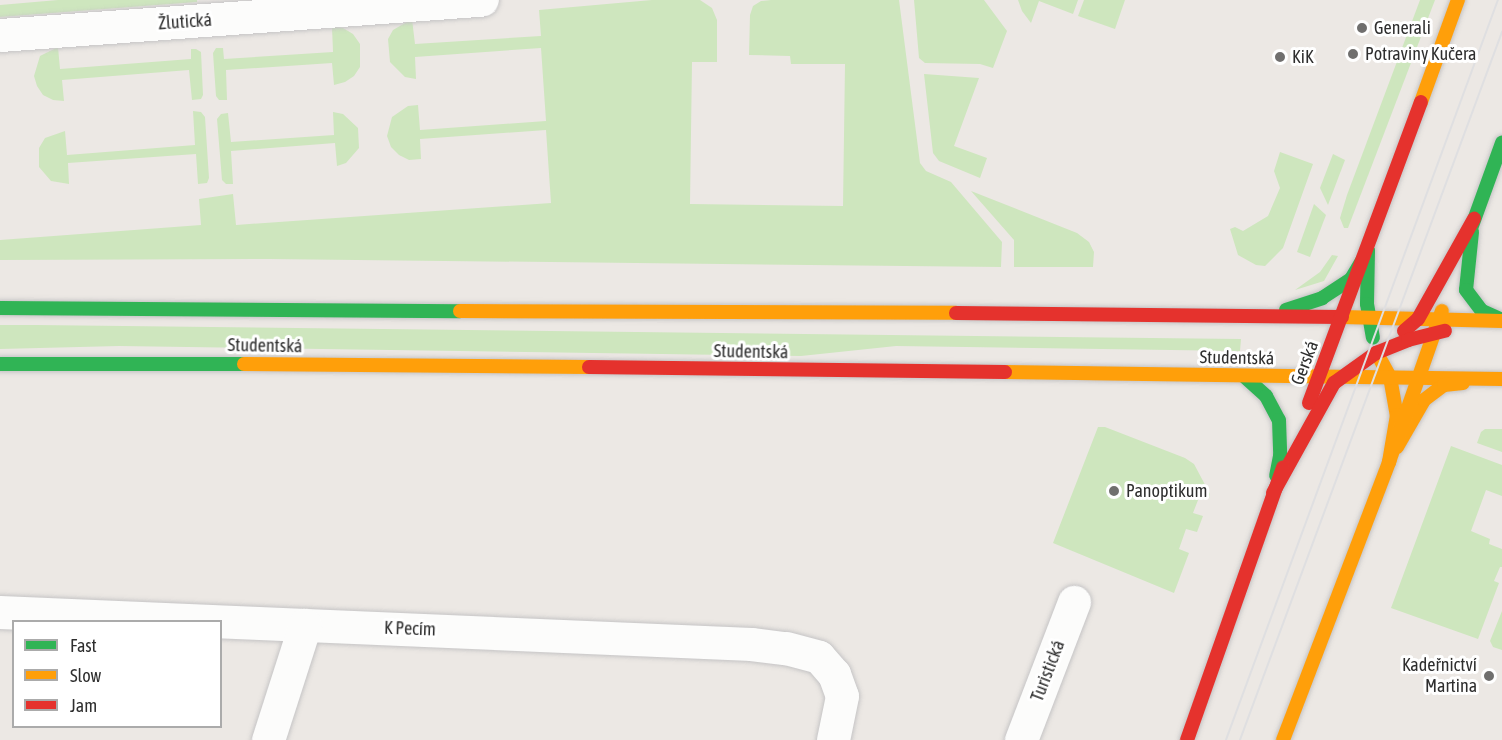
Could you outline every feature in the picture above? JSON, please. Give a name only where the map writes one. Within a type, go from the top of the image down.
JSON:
[{"type":"main road","name":"Gerská","points":[[1187,740],[1273,493],[1368,251],[1458,0]]},
{"type":"main road","points":[[1282,740],[1389,462],[1502,143]]},
{"type":"main road","points":[[1273,493],[1334,383],[1418,319],[1474,219]]},
{"type":"main road","points":[[1474,219],[1466,290],[1482,311],[1502,321]]},
{"type":"main road","points":[[1270,315],[1322,298],[1350,279],[1368,251]]},
{"type":"main road","points":[[1368,251],[1371,357]]},
{"type":"main road","name":"Studentská","points":[[0,308],[1270,315],[1340,323],[1369,318],[1502,321]]},
{"type":"main road","points":[[1321,373],[1371,357],[1407,340],[1502,321]]},
{"type":"main road","points":[[1340,323],[1358,338],[1371,357],[1390,377],[1397,415],[1389,462]]},
{"type":"main road","points":[[1371,357],[1419,374]]},
{"type":"main road","name":"Studentská","points":[[0,364],[190,363],[903,370],[1245,377],[1321,373],[1342,377],[1390,377],[1419,374],[1495,379]]},
{"type":"main road","points":[[1245,377],[1266,396],[1279,420],[1280,456],[1273,493]]},
{"type":"main road","points":[[1389,462],[1424,400],[1444,386],[1495,379]]},
{"type":"street","name":"Žlutická","points":[[0,35],[370,4],[482,0]]},
{"type":"street","name":"Turistická","points":[[1021,740],[1074,602]]},
{"type":"street","name":"K Pecím","points":[[0,612],[188,620]]},
{"type":"street","name":"K Pecím","points":[[222,621],[751,644],[786,648],[819,657],[834,674],[842,696],[833,740]]},
{"type":"street","points":[[268,740],[305,625]]},
{"type":"green space","points":[[58,0],[197,0],[197,2],[0,17],[0,5]]},
{"type":"green space","points":[[652,0],[700,0],[712,8],[717,20],[717,62],[692,62],[690,204],[843,206],[845,64],[791,64],[790,56],[749,55],[750,15],[753,6],[761,1],[899,0],[920,163],[926,171],[951,182],[1002,242],[1001,267],[269,259],[0,260],[0,240],[201,225],[199,199],[233,194],[236,225],[551,203],[546,130],[420,139],[421,159],[409,160],[399,155],[391,147],[387,136],[392,117],[408,106],[418,105],[420,130],[546,121],[541,48],[415,57],[416,79],[405,77],[390,62],[388,39],[393,30],[412,19],[415,44],[541,36],[539,10]]},
{"type":"green space","points":[[914,0],[984,0],[1007,31],[993,68],[980,64],[925,63],[919,58]]},
{"type":"green space","points":[[1018,0],[1078,0],[1073,14],[1039,1],[1031,23],[1022,11]]},
{"type":"green space","points":[[1084,0],[1125,0],[1115,29],[1078,16]]},
{"type":"green space","points":[[1420,0],[1435,0],[1348,228],[1344,228],[1340,218],[1347,195]]},
{"type":"green space","points":[[332,27],[343,28],[353,34],[360,44],[360,67],[354,76],[345,82],[334,85],[332,63],[226,70],[227,100],[219,100],[216,96],[213,53],[216,48],[223,48],[224,59],[333,52]]},
{"type":"green space","points":[[58,47],[60,69],[191,59],[191,49],[196,49],[201,52],[203,95],[201,99],[192,100],[189,70],[62,80],[64,101],[53,100],[43,95],[34,76],[40,56]]},
{"type":"green space","points":[[924,74],[979,78],[954,146],[987,158],[980,178],[939,161],[933,153]]},
{"type":"green space","points":[[193,111],[201,112],[205,117],[209,178],[207,183],[198,184],[196,154],[68,163],[69,184],[51,181],[39,167],[39,148],[45,138],[65,131],[67,155],[195,145]]},
{"type":"green space","points":[[333,112],[343,114],[358,128],[359,148],[346,163],[337,166],[335,143],[231,151],[233,184],[226,184],[222,180],[217,119],[221,114],[228,113],[231,142],[334,135]]},
{"type":"green space","points":[[1280,152],[1313,164],[1283,248],[1265,266],[1256,265],[1238,255],[1230,229],[1235,227],[1243,231],[1268,216],[1280,188],[1274,171]]},
{"type":"green space","points":[[1333,154],[1345,160],[1328,205],[1320,188]]},
{"type":"green space","points":[[971,191],[1077,233],[1089,242],[1094,252],[1093,267],[1014,267],[1014,240]]},
{"type":"green space","points":[[1314,204],[1326,215],[1310,257],[1297,252]]},
{"type":"green space","points":[[1332,255],[1338,256],[1324,281],[1295,290],[1320,272]]},
{"type":"green space","points":[[0,325],[1241,339],[1240,351],[896,346],[801,356],[119,346],[0,349]]},
{"type":"green space","points":[[1098,427],[1105,427],[1185,458],[1194,464],[1210,494],[1209,498],[1200,495],[1193,513],[1203,516],[1197,532],[1186,529],[1179,549],[1189,553],[1174,593],[1053,543]]},
{"type":"green space","points":[[1485,429],[1502,429],[1502,452],[1477,443],[1481,432]]},
{"type":"green space","points":[[1451,446],[1502,465],[1502,496],[1486,490],[1471,531],[1490,539],[1489,544],[1502,549],[1502,567],[1494,581],[1499,583],[1478,639],[1391,608]]},
{"type":"green space","points":[[1502,611],[1502,650],[1493,647],[1490,641]]},
{"type":"tram line","points":[[1226,740],[1498,0]]},
{"type":"tram line","points":[[1240,740],[1502,32]]},
{"type":"traffic: fast","points":[[1465,245],[1502,143]]},
{"type":"traffic: fast","points":[[1472,232],[1466,290],[1482,311],[1502,320]]},
{"type":"traffic: fast","points":[[1368,251],[1367,304],[1373,337]]},
{"type":"traffic: fast","points":[[1286,310],[1322,298],[1351,279],[1368,251]]},
{"type":"traffic: fast","points":[[0,308],[460,311]]},
{"type":"traffic: fast","points":[[0,364],[244,364]]},
{"type":"traffic: fast","points":[[1245,377],[1266,396],[1279,420],[1280,456],[1276,476]]},
{"type":"traffic: slow","points":[[1421,102],[1458,0]]},
{"type":"traffic: slow","points":[[460,311],[956,313]]},
{"type":"traffic: slow","points":[[1283,740],[1389,462],[1442,311]]},
{"type":"traffic: slow","points":[[1342,317],[1502,321]]},
{"type":"traffic: slow","points":[[1380,359],[1390,377],[1397,415],[1389,462]]},
{"type":"traffic: slow","points":[[244,364],[589,367]]},
{"type":"traffic: slow","points":[[1005,372],[1502,379]]},
{"type":"traffic: slow","points":[[1397,447],[1424,400],[1444,385],[1463,383]]},
{"type":"traffic: jam","points":[[1309,403],[1421,102]]},
{"type":"traffic: jam","points":[[1404,331],[1418,319],[1474,219]]},
{"type":"traffic: jam","points":[[956,313],[1342,317]]},
{"type":"traffic: jam","points":[[1273,493],[1334,383],[1376,353],[1408,340],[1445,331]]},
{"type":"traffic: jam","points":[[589,367],[1005,372]]},
{"type":"traffic: jam","points":[[1187,740],[1283,467]]},
{"type":"place","name":"Generali","points":[[1362,28]]},
{"type":"place","name":"Potraviny Kučera","points":[[1353,54]]},
{"type":"place","name":"KiK","points":[[1280,57]]},
{"type":"place","name":"Panoptikum","points":[[1114,491]]},
{"type":"place","name":"Kadeřnictví Martina","points":[[1489,676]]}]
